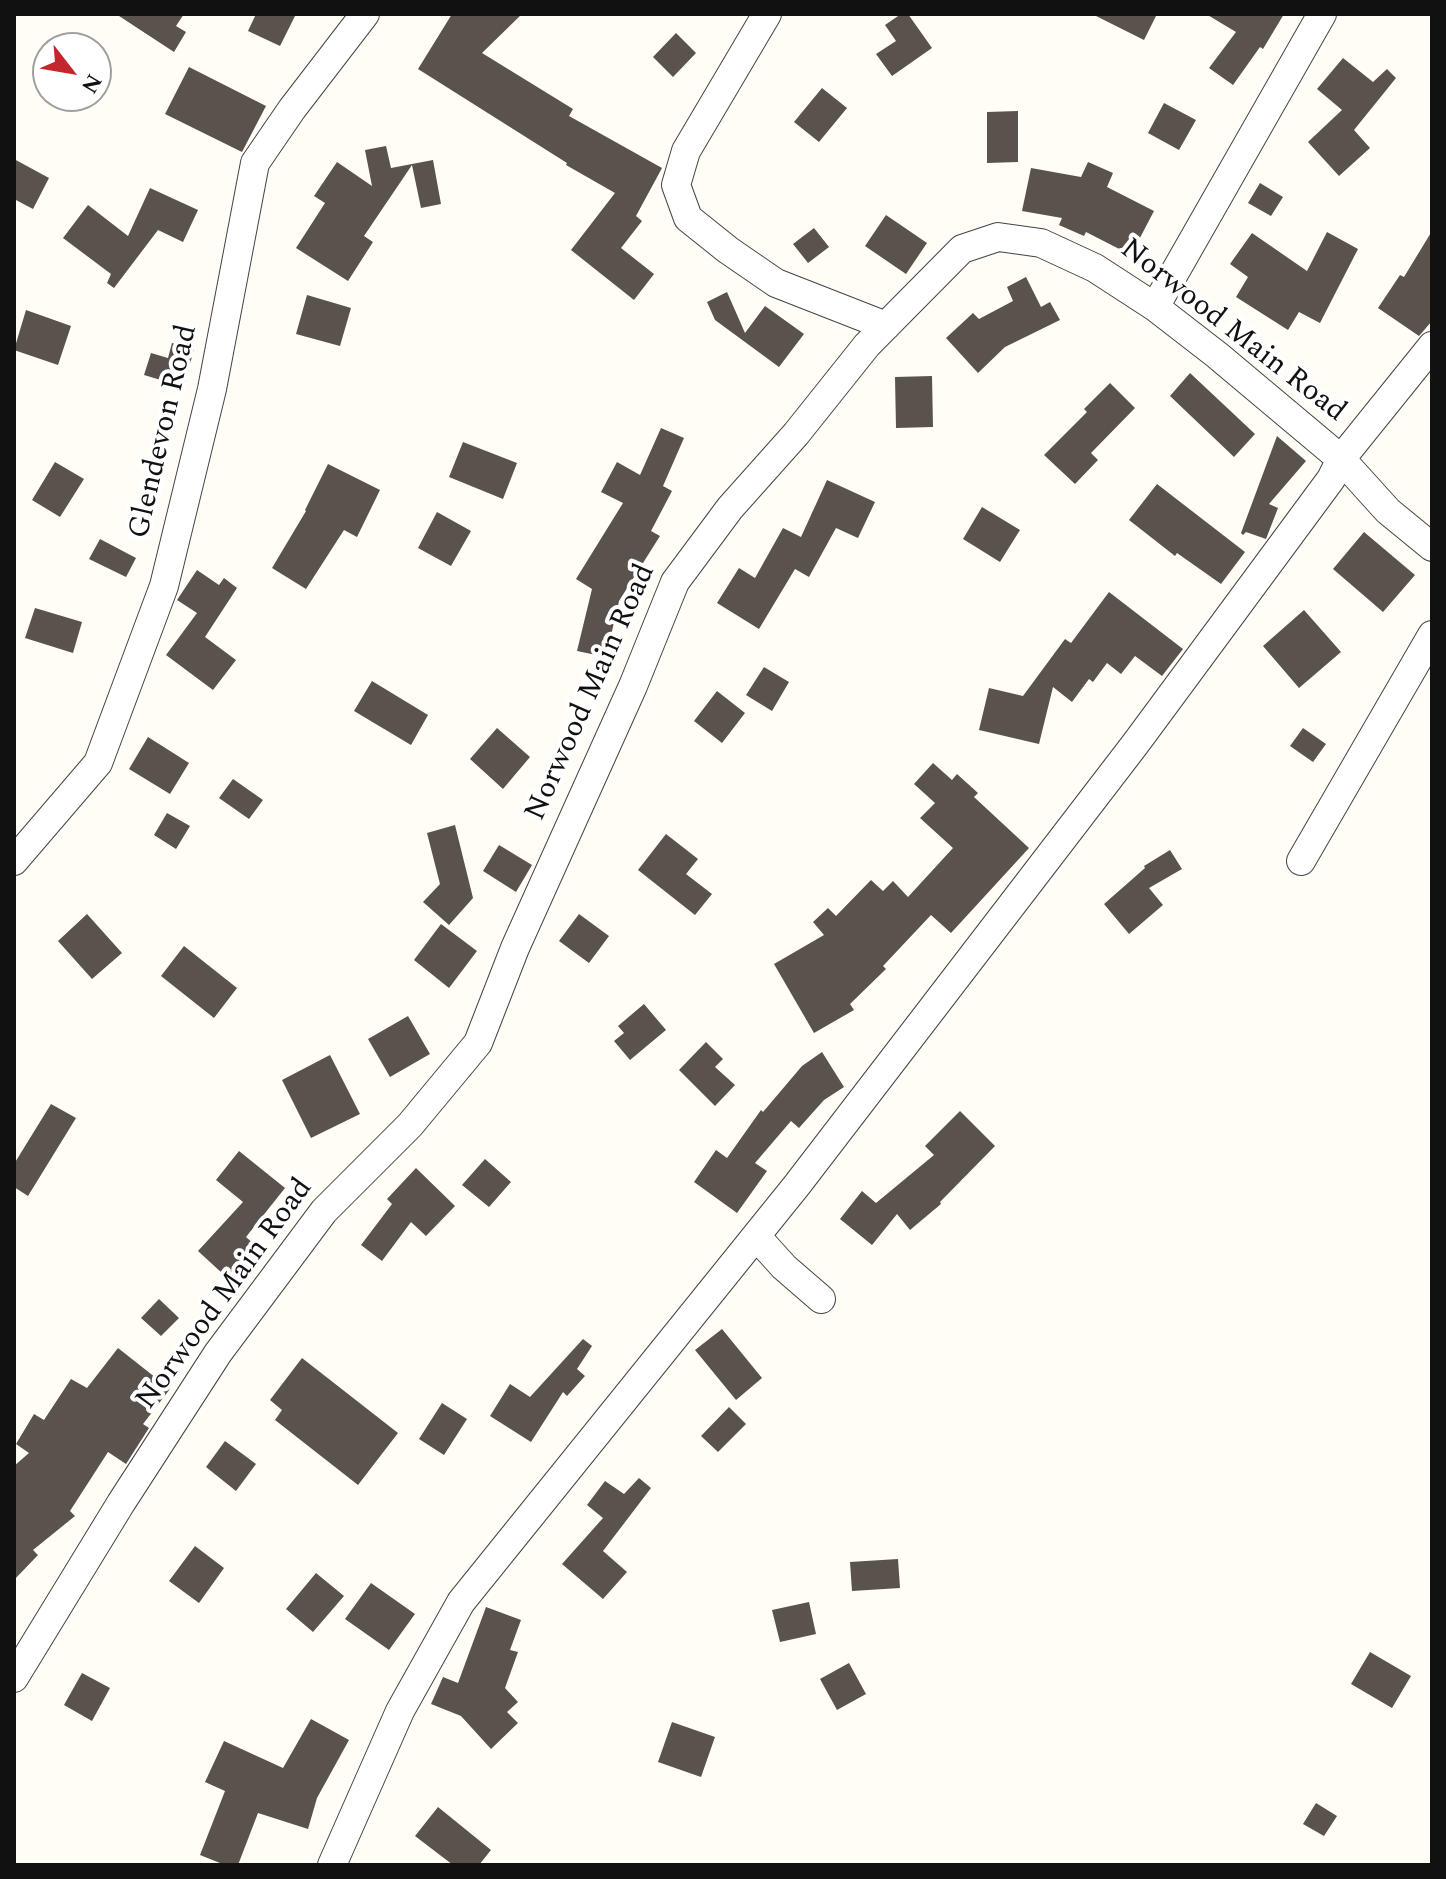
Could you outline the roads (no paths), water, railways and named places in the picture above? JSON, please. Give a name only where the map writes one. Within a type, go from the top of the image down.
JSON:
[{"type":"street","name":"Glendevon Road","points":[[14,861],[98,763],[164,586],[212,389],[255,163],[365,14]]},
{"type":"street","points":[[767,14],[686,151],[676,185],[688,218],[776,283],[886,326]]},
{"type":"street","points":[[1155,307],[1322,14]]},
{"type":"street","name":"Norwood Main Road","points":[[14,1678],[218,1353],[324,1211],[410,1125],[478,1043],[515,948],[633,686],[675,582],[730,508],[796,434],[867,345],[962,249],[998,237],[1041,243],[1095,268],[1155,307],[1341,459],[1388,511],[1432,547]]},
{"type":"street","points":[[332,1865],[400,1711],[461,1602],[756,1236],[1136,743],[1331,479],[1341,459],[1432,346]]},
{"type":"street","points":[[1301,861],[1432,635]]},
{"type":"street","points":[[756,1236],[784,1267],[821,1299]]}]
